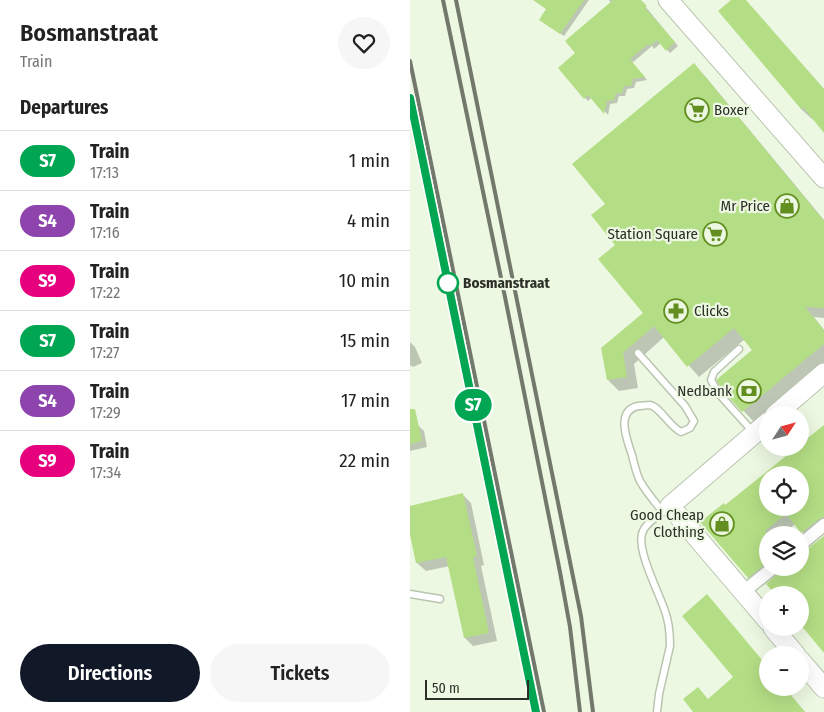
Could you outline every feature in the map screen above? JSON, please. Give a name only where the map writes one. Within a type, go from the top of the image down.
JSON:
[{"type":"main road","points":[[668,0],[824,178]]},
{"type":"main road","points":[[785,406],[824,372]]},
{"type":"main road","points":[[759,429],[666,509],[759,611]]},
{"type":"main road","points":[[780,636],[788,646]]},
{"type":"main road","points":[[809,670],[824,688]]},
{"type":"street","points":[[809,538],[824,525]]},
{"type":"street","points":[[743,592],[763,576]]},
{"type":"lane","points":[[739,349],[714,372],[711,380],[719,394],[759,425]]},
{"type":"lane","points":[[638,353],[685,406],[694,421],[690,428],[682,432],[675,429],[654,406],[636,407],[626,413],[624,431],[639,479],[666,509],[646,526],[642,532],[641,539],[649,569],[666,613],[670,638],[670,646],[658,694],[657,712]]},
{"type":"lane","points":[[410,594],[440,599]]},
{"type":"building","points":[[533,0],[584,0],[560,34],[539,20],[546,9]]},
{"type":"building","points":[[613,0],[641,0],[647,6],[645,8],[675,42],[666,51],[657,40],[650,46],[648,44],[630,59],[645,77],[633,79],[631,86],[624,86],[622,93],[616,93],[614,100],[607,101],[604,114],[588,95],[584,99],[558,68],[575,53],[565,41]]},
{"type":"building","points":[[731,0],[746,0],[824,89],[824,133],[803,107],[801,109],[718,11]]},
{"type":"building","name":"Station Square","points":[[694,63],[824,221],[824,308],[805,307],[824,330],[824,344],[742,412],[723,391],[716,380],[752,350],[734,328],[687,367],[654,326],[623,353],[627,377],[607,380],[601,348],[643,313],[598,259],[615,245],[591,215],[605,204],[572,164]]},
{"type":"building","points":[[410,409],[415,409],[422,441],[410,444]]},
{"type":"building","points":[[824,425],[824,517],[809,527],[795,526],[788,516],[809,516],[809,466],[774,466],[786,456],[809,456],[809,437]]},
{"type":"building","points":[[759,478],[759,516],[784,516],[771,526],[759,526],[759,569],[748,578],[700,522],[724,503],[725,505]]},
{"type":"building","points":[[463,493],[477,556],[473,557],[489,633],[464,638],[446,557],[416,563],[410,535],[410,506]]},
{"type":"building","points":[[824,536],[824,653],[809,635],[809,586],[768,586],[766,584],[775,576],[809,576],[809,548]]},
{"type":"building","points":[[707,594],[759,656],[759,696],[792,696],[805,712],[693,712],[683,699],[698,687],[708,699],[733,677],[682,616]]},
{"type":"railway","points":[[443,0],[560,572],[570,627],[580,712]]},
{"type":"railway","points":[[456,0],[581,616],[593,712]]},
{"type":"railway","points":[[410,61],[544,712]]},
{"type":"railway","points":[[445,271],[536,712]]},
{"type":"train","name":"S7","points":[[410,98],[536,712]]},
{"type":"place","name":"Boxer","points":[[697,110]]},
{"type":"place","name":"Mr Price","points":[[787,206]]},
{"type":"place","name":"Station Square","points":[[715,234]]},
{"type":"place","name":"Bosmanstraat","points":[[448,283]]},
{"type":"place","name":"Clicks","points":[[676,311]]},
{"type":"place","name":"Nedbank","points":[[749,391]]},
{"type":"place","name":"Good Cheap Clothing","points":[[722,524]]}]
